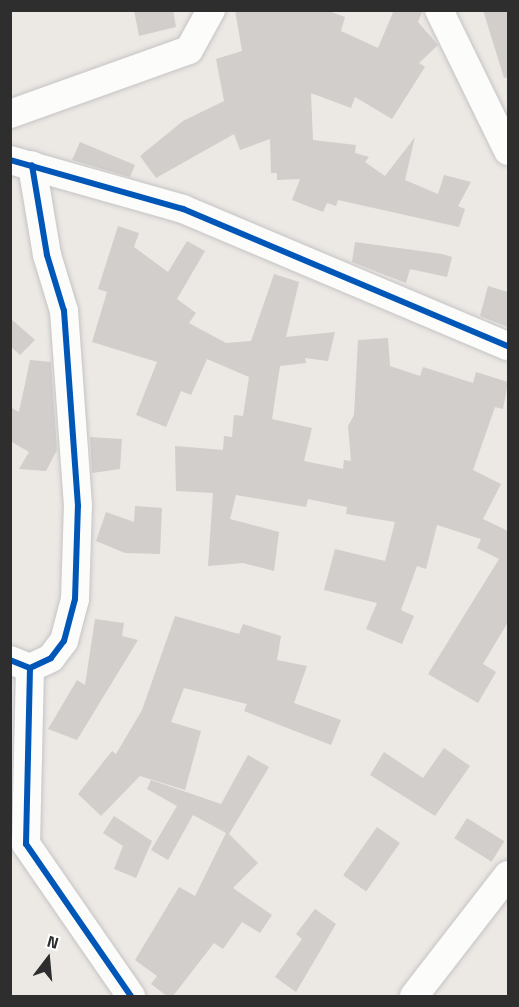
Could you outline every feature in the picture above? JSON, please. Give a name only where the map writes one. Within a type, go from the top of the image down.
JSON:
[{"type":"street","points":[[10,114],[189,50],[211,10]]},
{"type":"street","points":[[439,10],[508,151]]},
{"type":"street","points":[[21,163],[235,229],[508,346]]},
{"type":"street","points":[[21,163],[64,311],[78,539],[75,599],[64,641],[51,658],[20,664],[26,844],[130,996]]},
{"type":"street","points":[[414,996],[508,875]]},
{"type":"building","points":[[134,10],[173,10],[176,27],[139,36]]},
{"type":"building","points":[[235,10],[326,10],[345,17],[341,31],[378,48],[394,10],[423,10],[418,22],[438,45],[419,63],[425,67],[392,119],[355,97],[351,108],[311,93],[313,140],[356,145],[355,153],[369,157],[365,162],[385,176],[415,137],[405,180],[438,194],[444,175],[471,182],[458,206],[465,209],[459,227],[338,200],[336,206],[327,203],[323,212],[292,200],[300,179],[277,180],[277,173],[271,173],[270,139],[240,150],[234,134],[156,178],[140,156],[183,121],[224,101],[216,59],[242,51]]},
{"type":"building","points":[[483,10],[508,10],[508,77],[504,78]]},
{"type":"building","points":[[80,142],[135,165],[130,177],[72,160]]},
{"type":"building","points":[[118,226],[139,233],[134,247],[168,272],[187,241],[205,251],[177,299],[196,313],[189,323],[226,343],[251,341],[274,274],[299,282],[286,337],[335,332],[328,361],[305,358],[306,363],[280,366],[272,419],[312,428],[304,461],[343,469],[344,460],[351,461],[348,426],[354,415],[358,340],[388,338],[390,366],[420,376],[423,367],[473,383],[476,372],[508,382],[503,409],[495,407],[473,470],[501,484],[483,519],[508,531],[508,622],[483,664],[496,672],[478,703],[428,674],[499,559],[477,548],[481,539],[437,525],[426,569],[417,566],[401,610],[414,616],[402,644],[366,629],[377,603],[324,590],[335,549],[385,561],[395,522],[346,514],[347,507],[308,499],[306,507],[236,495],[230,519],[279,532],[274,571],[243,563],[208,566],[213,493],[176,491],[175,446],[223,450],[224,436],[232,437],[234,415],[243,416],[249,377],[207,359],[191,395],[181,391],[166,427],[136,415],[157,362],[92,342],[107,292],[98,289]]},
{"type":"building","points":[[355,242],[452,257],[447,277],[410,269],[406,283],[352,262]]},
{"type":"building","points":[[488,286],[508,292],[508,327],[480,316]]},
{"type":"building","points":[[10,318],[35,340],[20,355],[10,346]]},
{"type":"building","points":[[30,360],[51,362],[57,450],[46,471],[19,469],[29,452],[10,441],[10,407],[19,412]]},
{"type":"building","points":[[90,437],[122,439],[120,469],[92,473]]},
{"type":"building","points":[[135,506],[162,508],[160,554],[125,553],[96,541],[106,512],[134,522]]},
{"type":"building","points":[[175,616],[239,634],[243,624],[281,636],[277,660],[307,666],[294,703],[341,720],[331,745],[244,711],[247,704],[184,688],[171,722],[201,731],[185,790],[140,776],[101,816],[78,794],[112,751],[116,754],[142,710]]},
{"type":"building","points":[[95,619],[124,623],[122,636],[138,640],[77,740],[48,729],[77,680],[85,685]]},
{"type":"building","points":[[444,748],[470,766],[435,816],[370,775],[384,752],[423,778]]},
{"type":"building","points":[[248,755],[269,767],[229,834],[258,863],[233,888],[272,915],[260,933],[242,922],[223,949],[214,943],[173,996],[167,996],[151,984],[157,976],[135,960],[179,887],[195,896],[226,833],[193,815],[168,860],[151,850],[177,806],[147,789],[151,780],[221,804]]},
{"type":"building","points":[[114,816],[152,841],[136,878],[114,869],[123,846],[103,833]]},
{"type":"building","points":[[467,818],[504,841],[492,862],[454,838]]},
{"type":"building","points":[[377,827],[400,843],[366,891],[343,875]]},
{"type":"building","points":[[315,909],[336,924],[296,992],[275,977],[302,939],[296,934]]},
{"type":"cycle path","points":[[10,160],[183,209],[508,346]]},
{"type":"cycle path","points":[[10,660],[30,668],[51,658],[64,641],[75,599],[78,506],[64,311],[47,255],[32,165]]},
{"type":"cycle path","points":[[30,668],[26,844],[131,996]]}]
